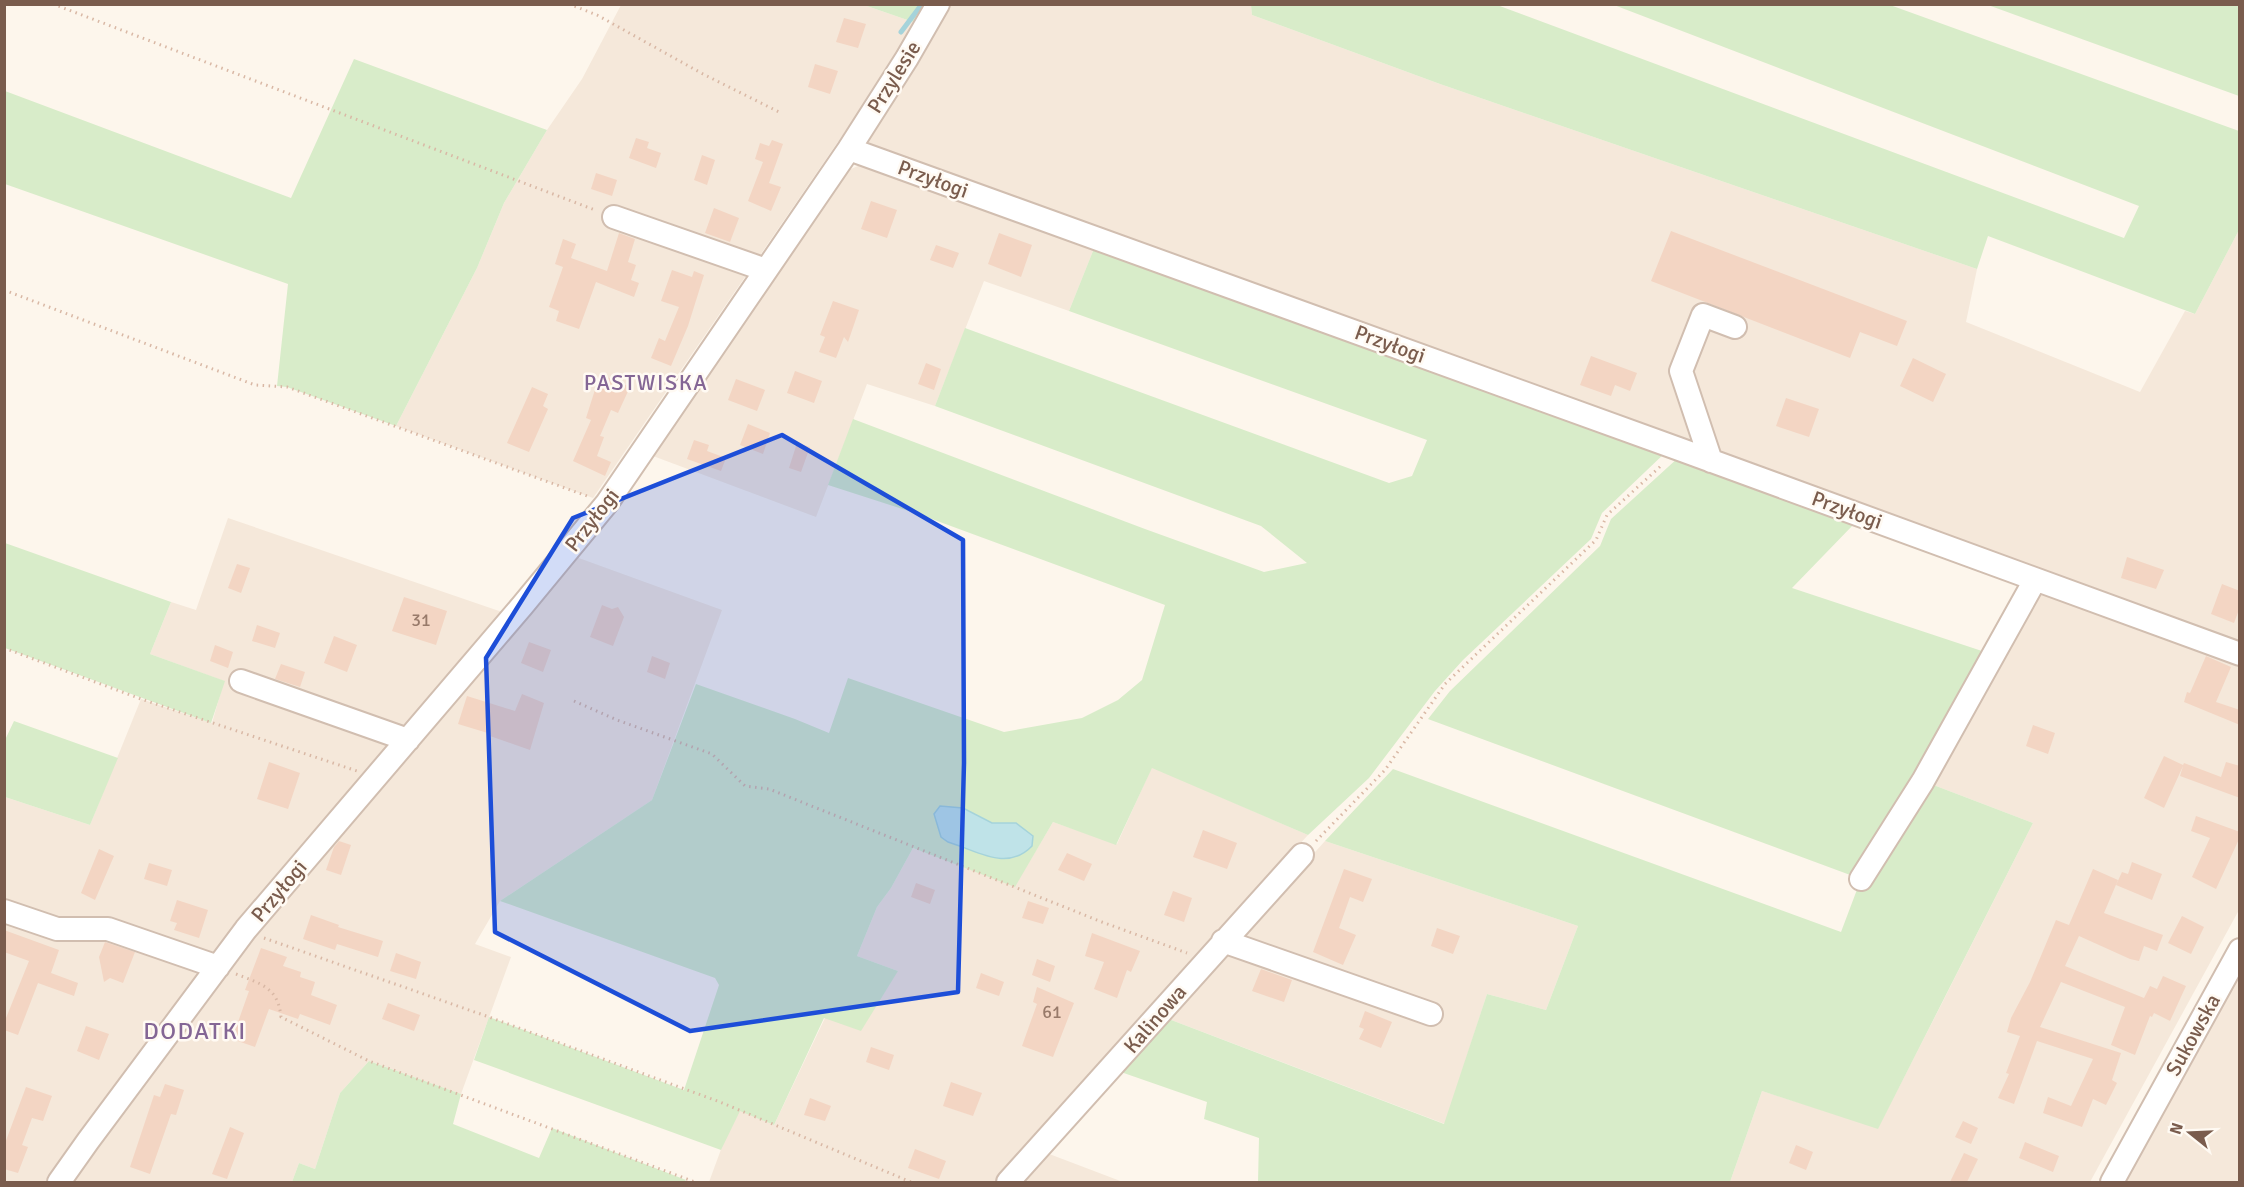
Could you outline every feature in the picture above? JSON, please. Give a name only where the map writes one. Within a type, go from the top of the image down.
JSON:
[{"type":"street","name":"Przylesie","points":[[849,149],[907,58],[938,4]]},
{"type":"street","name":"Przyłogi","points":[[60,1182],[246,929],[555,568],[606,503],[849,149],[2240,654]]},
{"type":"street","points":[[614,217],[766,270]]},
{"type":"street","points":[[1712,461],[1681,371],[1703,315],[1735,327]]},
{"type":"street","points":[[1861,879],[1923,781],[2035,579]]},
{"type":"street","points":[[241,681],[408,740]]},
{"type":"street","name":"Kalinowa","points":[[1008,1182],[1302,855]]},
{"type":"street","points":[[4,911],[57,930],[108,928],[218,967]]},
{"type":"street","points":[[1223,941],[1431,1014]]},
{"type":"street","name":"Sukowska","points":[[2112,1182],[2240,950]]},
{"type":"path","points":[[53,4],[614,217]]},
{"type":"path","points":[[569,4],[597,15],[703,74],[781,113]]},
{"type":"path","points":[[4,290],[255,384],[287,387],[606,503]]},
{"type":"path","points":[[1302,855],[1385,770],[1446,684],[1596,540],[1607,515],[1679,449]]},
{"type":"path","points":[[4,648],[141,699],[376,778]]},
{"type":"path","points":[[574,701],[617,720],[712,754],[745,786],[769,789],[1102,922],[1206,960]]},
{"type":"path","points":[[246,929],[255,935],[294,950],[489,1017],[720,1102],[911,1182]]},
{"type":"path","points":[[218,967],[272,990],[280,1003],[282,1017],[369,1061],[695,1182]]},
{"type":"highlighted area","points":[[782,435],[963,540],[964,763],[958,992],[690,1031],[495,932],[486,658],[573,518]]},
{"type":"shaded area","points":[[621,5],[864,5],[919,24],[593,498],[396,426],[477,268],[504,203],[547,130],[582,79]]},
{"type":"shaded area","points":[[943,5],[1251,5],[1252,15],[1440,84],[1977,269],[1966,322],[2140,392],[2185,311],[2195,314],[2239,230],[2239,646],[856,145]]},
{"type":"shaded area","points":[[860,165],[1095,246],[1069,311],[984,281],[935,406],[867,384],[816,517],[653,456],[849,170]]},
{"type":"shaded area","points":[[228,518],[502,612],[197,975],[49,1182],[5,1182],[5,797],[90,825],[141,699],[212,723],[224,681],[150,654],[171,602],[196,610]]},
{"type":"shaded area","points":[[576,557],[722,610],[652,800],[500,901],[475,944],[511,957],[461,1094],[369,1061],[340,1093],[315,1169],[299,1163],[292,1182],[69,1182],[288,891],[436,726],[541,593]]},
{"type":"shaded area","points":[[2031,587],[2239,662],[2239,910],[2090,1182],[1730,1182],[1762,1091],[1878,1128],[1938,1011],[2033,823],[1923,781]]},
{"type":"shaded area","points":[[1152,767],[1308,835],[1204,947],[995,1182],[709,1182],[723,1144],[740,1110],[774,1125],[825,1018],[898,971],[857,956],[877,907],[891,888],[913,848],[1015,886],[1053,822],[1117,844]]},
{"type":"shaded area","points":[[1325,841],[1578,926],[1546,1010],[1487,994],[1445,1124],[1166,1018]]},
{"type":"shaded area","points":[[2239,970],[2239,1182],[2123,1182]]},
{"type":"shaded area","points":[[1044,1152],[1123,1182],[1018,1182]]},
{"type":"green space","points":[[864,5],[930,5],[919,24]]},
{"type":"green space","points":[[1251,5],[1497,5],[2124,238],[2139,206],[1614,5],[1890,5],[2239,131],[2239,230],[2195,314],[1988,236],[1977,269],[1440,84],[1252,15]]},
{"type":"green space","points":[[1988,5],[2239,5],[2239,96]]},
{"type":"green space","points":[[354,59],[547,130],[504,203],[477,268],[396,426],[287,387],[277,386],[288,284],[5,184],[5,91],[291,198]]},
{"type":"green space","points":[[1095,246],[1667,451],[1602,513],[1591,539],[1463,660],[1435,691],[1369,778],[1308,835],[1152,768],[1116,845],[1053,822],[1015,887],[913,848],[891,888],[877,907],[857,956],[898,971],[861,1031],[824,1018],[774,1125],[740,1111],[721,1150],[474,1060],[489,1017],[684,1090],[719,985],[715,978],[500,901],[652,800],[696,684],[829,733],[848,678],[1004,732],[1082,718],[1118,700],[1142,680],[1165,605],[921,515],[828,485],[853,419],[1264,572],[1307,563],[1261,526],[935,406],[965,328],[1389,483],[1412,476],[1427,440],[1069,311]]},
{"type":"green space","points":[[1679,457],[1855,523],[1792,588],[1994,655],[1923,781],[2033,823],[1878,1129],[1762,1091],[1730,1182],[1258,1182],[1259,1138],[1204,1119],[1207,1102],[1118,1071],[1166,1018],[1444,1124],[1487,994],[1546,1010],[1578,926],[1325,841],[1393,769],[1841,932],[1861,879],[1428,719],[1450,691],[1600,546],[1611,519]]},
{"type":"green space","points":[[5,543],[171,602],[150,654],[225,681],[211,723],[5,648]]},
{"type":"green space","points":[[14,721],[118,758],[90,825],[5,797],[5,740]]},
{"type":"green space","points":[[369,1061],[461,1094],[453,1124],[539,1158],[552,1128],[686,1180],[684,1182],[292,1182],[299,1163],[315,1169],[340,1093]]},
{"type":"water","points":[[940,806],[963,808],[992,823],[1016,823],[1033,836],[1032,846],[1013,858],[1002,859],[948,842],[941,837],[934,814]]},
{"type":"building","points":[[844,18],[866,24],[858,48],[836,42]]},
{"type":"building","points":[[815,64],[838,71],[830,94],[808,87]]},
{"type":"building","points":[[636,138],[649,142],[647,148],[661,153],[656,168],[629,158]]},
{"type":"building","points":[[772,140],[783,144],[769,183],[781,187],[771,211],[748,201],[763,162],[755,159],[760,143],[769,146]]},
{"type":"building","points":[[702,155],[715,160],[707,185],[694,180]]},
{"type":"building","points":[[596,173],[617,180],[612,196],[591,189]]},
{"type":"building","points":[[871,201],[897,210],[887,238],[861,229]]},
{"type":"building","points":[[714,208],[739,218],[730,242],[705,233]]},
{"type":"building","points":[[1671,231],[1907,321],[1897,346],[1860,332],[1850,358],[1651,281]]},
{"type":"building","points":[[619,233],[635,239],[628,262],[636,265],[631,280],[639,283],[634,297],[596,282],[579,329],[556,321],[559,311],[549,307],[563,267],[555,264],[563,239],[576,244],[571,258],[607,271]]},
{"type":"building","points":[[999,233],[1032,245],[1021,277],[988,264]]},
{"type":"building","points":[[936,245],[959,253],[953,268],[930,260]]},
{"type":"building","points":[[672,270],[692,277],[694,271],[704,275],[688,326],[671,366],[651,358],[659,338],[665,341],[679,307],[661,301]]},
{"type":"building","points":[[833,301],[859,310],[848,342],[844,337],[836,358],[819,352],[825,337],[820,335]]},
{"type":"building","points":[[1591,356],[1637,373],[1630,391],[1615,385],[1611,396],[1580,385]]},
{"type":"building","points":[[1913,358],[1946,374],[1933,402],[1900,386]]},
{"type":"building","points":[[926,363],[941,369],[934,390],[918,384]]},
{"type":"building","points":[[795,371],[822,381],[814,403],[787,393]]},
{"type":"building","points":[[600,374],[630,387],[618,413],[611,410],[600,436],[604,437],[597,456],[611,462],[605,476],[573,461],[591,420],[586,418]]},
{"type":"building","points":[[736,379],[765,390],[757,411],[728,400]]},
{"type":"building","points":[[532,387],[548,394],[543,406],[548,409],[529,452],[507,443]]},
{"type":"building","points":[[1786,398],[1819,409],[1809,437],[1776,426]]},
{"type":"building","points":[[748,424],[770,433],[763,454],[740,445]]},
{"type":"building","points":[[694,440],[709,445],[707,451],[726,458],[721,471],[687,459]]},
{"type":"building","points":[[797,443],[810,447],[801,472],[789,468]]},
{"type":"building","points":[[2127,557],[2164,570],[2156,589],[2121,578]]},
{"type":"building","points":[[237,564],[250,568],[241,593],[228,588]]},
{"type":"building","points":[[2222,584],[2240,591],[2240,607],[2234,623],[2211,614]]},
{"type":"building","points":[[404,597],[447,611],[436,645],[392,631]]},
{"type":"building","points":[[602,605],[612,609],[618,607],[624,617],[613,646],[590,637]]},
{"type":"building","points":[[257,625],[280,633],[275,648],[252,641]]},
{"type":"building","points":[[334,636],[357,645],[347,672],[324,663]]},
{"type":"building","points":[[529,642],[551,650],[543,672],[521,663]]},
{"type":"building","points":[[215,645],[233,652],[228,668],[210,661]]},
{"type":"building","points":[[652,656],[670,663],[665,679],[647,672]]},
{"type":"building","points":[[2206,656],[2231,667],[2216,702],[2240,710],[2240,725],[2184,702]]},
{"type":"building","points":[[281,664],[305,672],[300,687],[275,679]]},
{"type":"building","points":[[522,694],[544,703],[530,750],[490,736],[491,734],[458,724],[467,696],[515,711]]},
{"type":"building","points":[[2033,725],[2055,733],[2048,754],[2026,746]]},
{"type":"building","points":[[2164,756],[2183,765],[2184,763],[2221,777],[2226,762],[2240,766],[2240,798],[2180,776],[2183,766],[2164,808],[2144,798]]},
{"type":"building","points":[[269,762],[300,773],[288,809],[257,799]]},
{"type":"building","points":[[2196,816],[2240,832],[2240,837],[2216,889],[2192,877],[2210,838],[2191,831]]},
{"type":"building","points":[[1203,830],[1237,843],[1227,869],[1193,857]]},
{"type":"building","points":[[339,841],[351,845],[341,875],[326,870],[334,847]]},
{"type":"building","points":[[99,849],[114,856],[95,900],[81,893]]},
{"type":"building","points":[[1067,853],[1092,864],[1084,881],[1058,870]]},
{"type":"building","points":[[2132,862],[2162,874],[2152,900],[2116,885],[2122,872],[2128,874]]},
{"type":"building","points":[[149,863],[172,870],[167,886],[144,879]]},
{"type":"building","points":[[1344,869],[1372,879],[1363,902],[1350,897],[1339,928],[1356,935],[1343,965],[1313,952]]},
{"type":"building","points":[[2093,869],[2118,880],[2104,913],[2163,935],[2157,951],[2144,946],[2139,961],[2079,936],[2065,966],[2144,998],[2150,986],[2157,989],[2163,976],[2186,986],[2170,1021],[2154,1013],[2152,1017],[2150,1016],[2135,1055],[2111,1045],[2125,1007],[2061,982],[2040,1027],[2121,1053],[2112,1080],[2117,1083],[2106,1105],[2093,1099],[2082,1127],[2043,1113],[2048,1097],[2071,1106],[2093,1059],[2037,1041],[2014,1104],[1998,1098],[2009,1074],[2006,1073],[2020,1036],[2007,1032],[2011,1018],[2030,982],[2056,920],[2069,925]]},
{"type":"building","points":[[916,883],[935,890],[930,904],[911,897]]},
{"type":"building","points":[[1173,891],[1192,898],[1184,922],[1164,915]]},
{"type":"building","points":[[177,900],[208,910],[199,938],[174,930],[177,923],[170,921]]},
{"type":"building","points":[[1028,901],[1049,908],[1043,924],[1022,918]]},
{"type":"building","points":[[311,915],[339,925],[338,927],[383,941],[378,957],[337,944],[335,950],[303,939]]},
{"type":"building","points":[[2182,916],[2204,927],[2191,954],[2168,943]]},
{"type":"building","points":[[1437,928],[1460,936],[1453,954],[1431,946]]},
{"type":"building","points":[[4,930],[59,950],[51,973],[78,983],[74,996],[38,983],[18,1035],[4,1030],[4,1023],[29,961],[4,952]]},
{"type":"building","points":[[1092,933],[1140,951],[1131,972],[1127,970],[1117,998],[1094,989],[1104,962],[1085,956]]},
{"type":"building","points":[[105,942],[135,952],[123,983],[110,978],[104,982],[99,957]]},
{"type":"building","points":[[261,948],[287,957],[283,966],[301,972],[300,977],[315,982],[311,995],[337,1005],[330,1025],[300,1014],[298,1019],[269,1009],[255,1047],[232,1039],[249,991],[245,990]]},
{"type":"building","points":[[396,953],[421,962],[416,979],[390,971]]},
{"type":"building","points":[[1037,959],[1055,966],[1050,982],[1032,975]]},
{"type":"building","points":[[1261,969],[1292,980],[1284,1002],[1252,991]]},
{"type":"building","points":[[981,973],[1004,982],[999,996],[976,988]]},
{"type":"building","points":[[1037,987],[1074,1003],[1053,1057],[1022,1046],[1037,1004],[1033,1002]]},
{"type":"building","points":[[388,1003],[420,1015],[414,1031],[382,1019]]},
{"type":"building","points":[[1365,1011],[1392,1022],[1381,1048],[1359,1039],[1364,1029],[1359,1027]]},
{"type":"building","points":[[86,1026],[109,1034],[99,1060],[77,1051]]},
{"type":"building","points":[[871,1047],[894,1055],[889,1070],[866,1062]]},
{"type":"building","points":[[951,1082],[982,1093],[973,1116],[943,1106]]},
{"type":"building","points":[[165,1084],[184,1090],[176,1115],[171,1114],[150,1174],[130,1167],[154,1095],[160,1097]]},
{"type":"building","points":[[26,1087],[52,1096],[43,1121],[32,1118],[22,1145],[28,1147],[18,1173],[4,1169],[4,1146]]},
{"type":"building","points":[[810,1098],[831,1106],[825,1121],[804,1115]]},
{"type":"building","points":[[1963,1121],[1978,1128],[1971,1144],[1955,1137]]},
{"type":"building","points":[[230,1127],[244,1133],[227,1179],[212,1174]]},
{"type":"building","points":[[2025,1142],[2059,1156],[2053,1172],[2019,1158]]},
{"type":"building","points":[[1796,1145],[1813,1152],[1806,1170],[1789,1163]]},
{"type":"building","points":[[915,1149],[946,1161],[939,1179],[908,1168]]},
{"type":"building","points":[[1964,1153],[1978,1159],[1967,1182],[1950,1182]]},
{"type":"waterway","points":[[901,32],[922,4]]},
{"type":"district","name":"PASTWISKA","points":[[646,382]]},
{"type":"district","name":"DODATKI","points":[[195,1031]]}]
